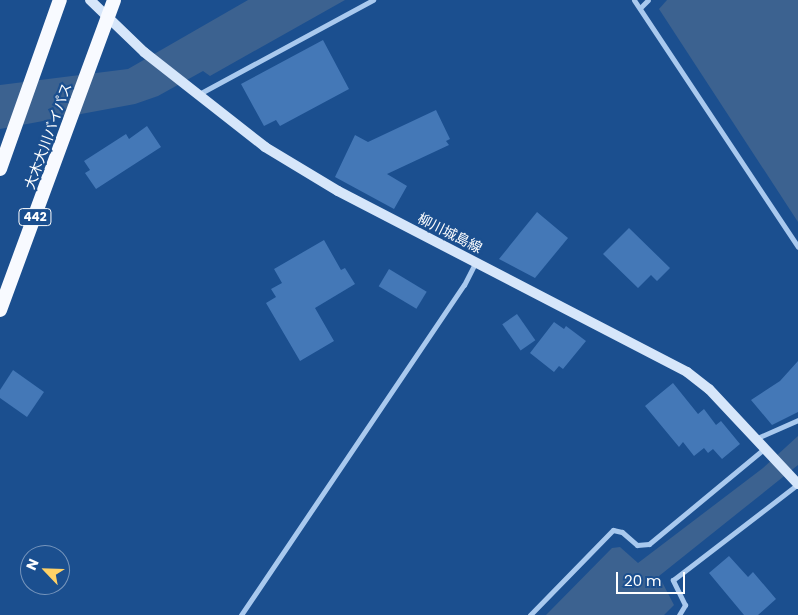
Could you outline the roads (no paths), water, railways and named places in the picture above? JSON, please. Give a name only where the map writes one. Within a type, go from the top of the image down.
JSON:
[{"type":"highway","points":[[0,169],[60,0]]},
{"type":"highway","name":"大木大川バイパス","points":[[0,310],[114,0]]},
{"type":"main road","name":"柳川城島線","points":[[90,0],[144,52],[265,147],[338,191],[687,372],[709,389],[797,483]]},
{"type":"street","points":[[199,94],[373,0]]},
{"type":"street","points":[[634,0],[798,247]]},
{"type":"street","points":[[640,8],[648,0]]},
{"type":"street","points":[[241,615],[464,285],[476,261]]},
{"type":"street","points":[[755,439],[798,420]]},
{"type":"street","points":[[530,615],[613,530],[622,532],[636,545],[649,544],[765,448]]},
{"type":"street","points":[[679,615],[685,605],[672,580],[797,483]]},
{"type":"water","points":[[248,0],[345,0],[210,76],[203,71],[158,96],[135,104],[0,129],[0,85],[128,69]]},
{"type":"water","points":[[667,0],[798,0],[798,222],[659,9]]},
{"type":"water","points":[[798,436],[798,465],[659,576],[674,605],[664,615],[546,615],[612,548],[620,547],[638,563],[763,468]]}]
